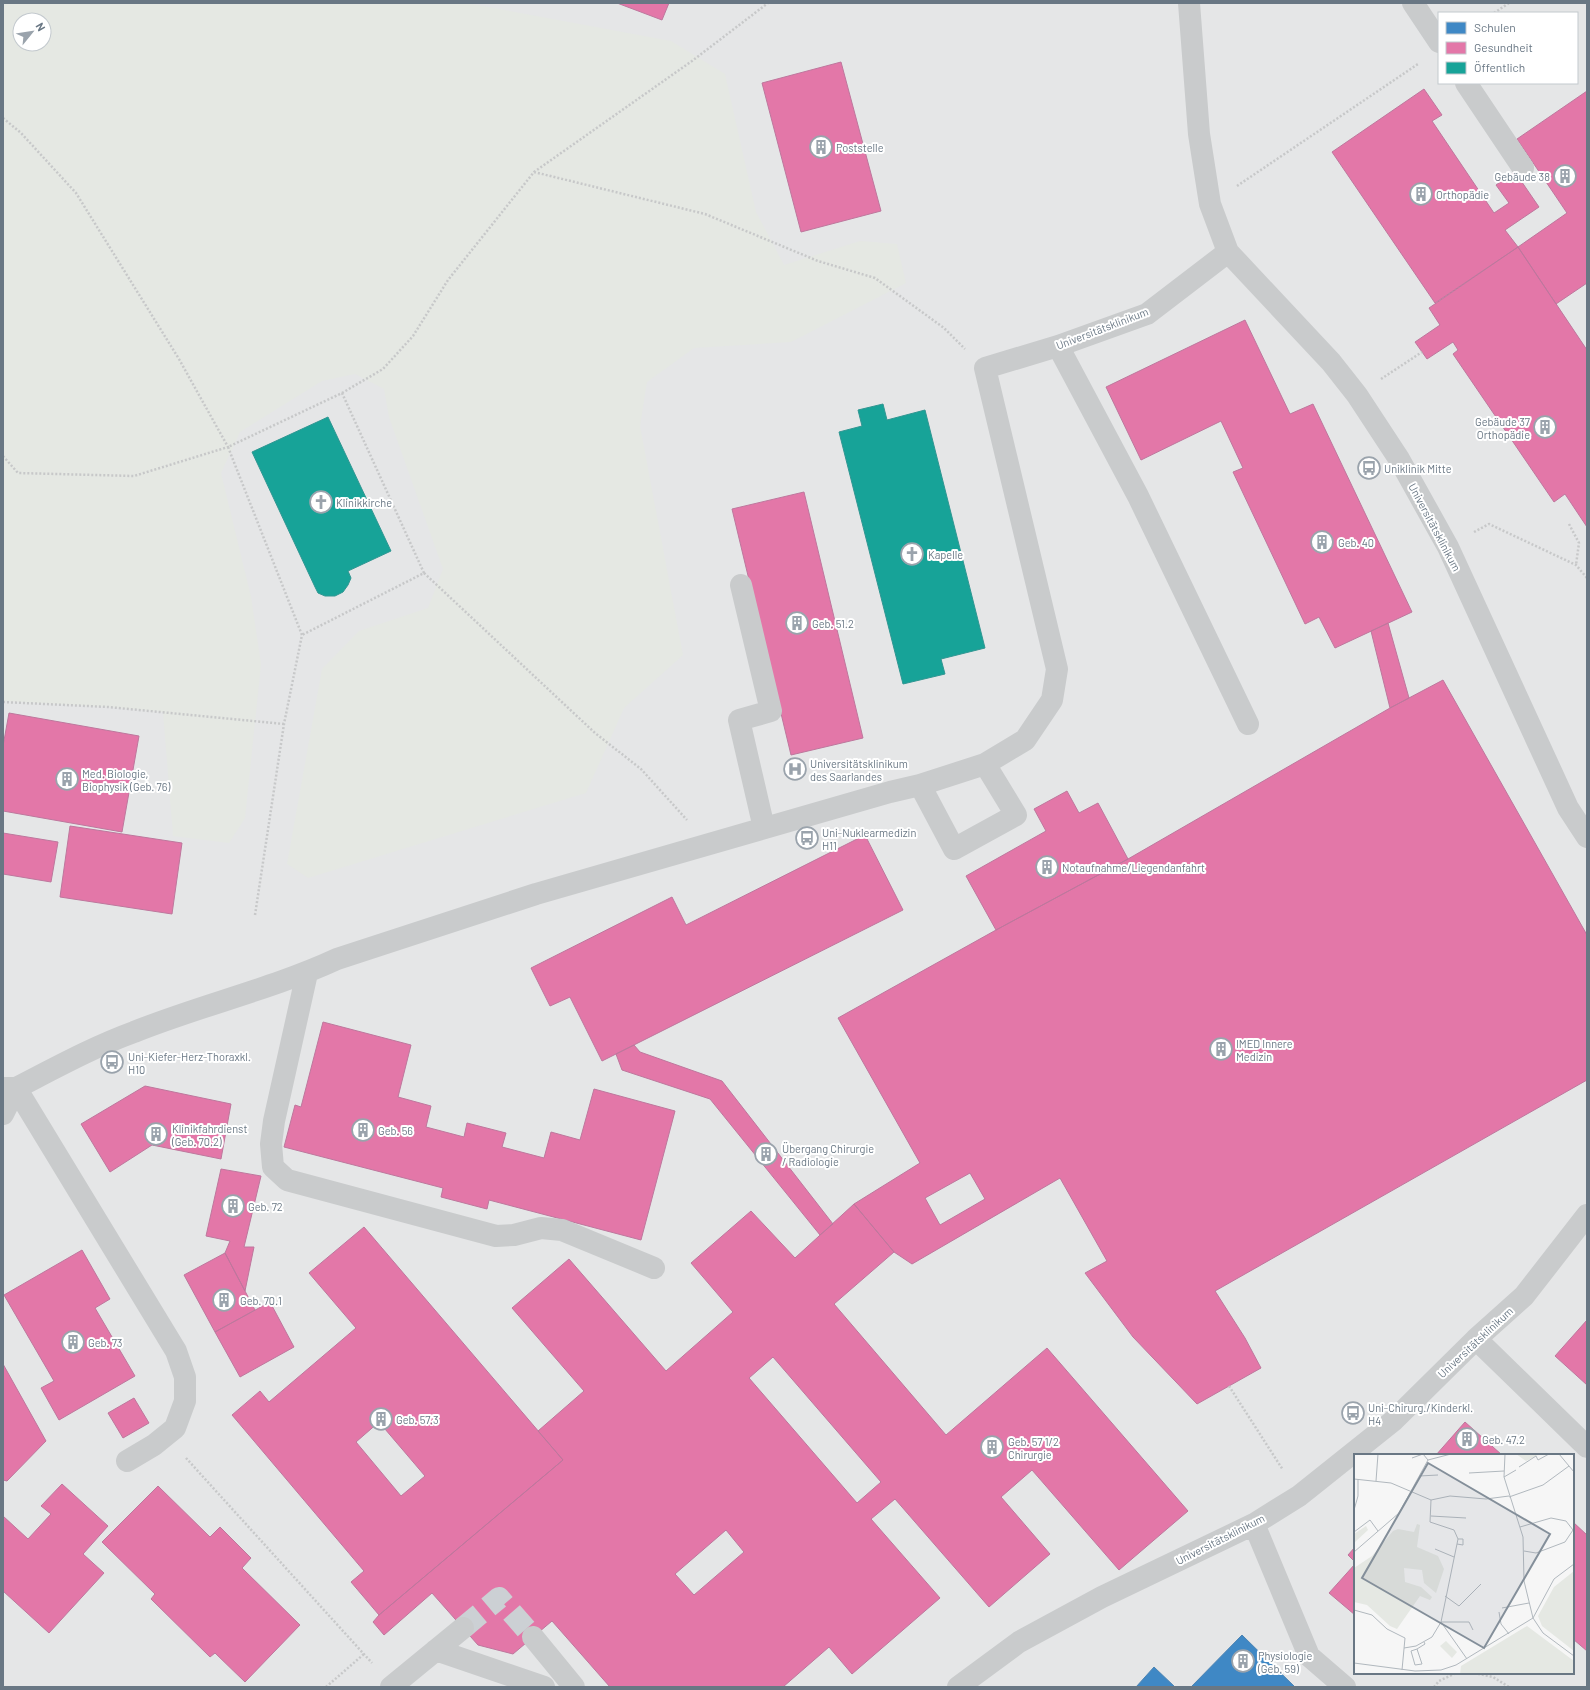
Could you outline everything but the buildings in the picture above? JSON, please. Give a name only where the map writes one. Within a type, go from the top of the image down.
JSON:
[{"type":"street","name":"Universitätsklinikum","points":[[1189,3],[1199,134],[1210,204],[1228,252],[1331,362],[1357,396],[1399,459],[1448,547],[1568,808],[1587,838]]},
{"type":"street","points":[[1413,3],[1438,40]]},
{"type":"street","points":[[1467,84],[1523,168]]},
{"type":"street","name":"Universitätsklinikum","points":[[985,368],[1058,346],[1147,314],[1228,252]]},
{"type":"street","points":[[1058,346],[1138,496],[1248,724]]},
{"type":"street","points":[[9,1088],[88,1050],[135,1031],[307,973],[337,959],[536,894],[890,792],[920,786],[985,764],[1025,740],[1052,700],[1057,669],[985,368]]},
{"type":"street","points":[[741,585],[771,711],[739,720],[764,828]]},
{"type":"street","points":[[920,786],[954,849],[1016,815],[985,764]]},
{"type":"street","points":[[307,973],[274,1121],[271,1144],[273,1167],[288,1180],[496,1236],[514,1235],[541,1228],[562,1230],[654,1268]]},
{"type":"street","points":[[3,1114],[9,1088]]},
{"type":"street","points":[[9,1088],[176,1351],[185,1377],[185,1401],[175,1428],[154,1445],[126,1461]]},
{"type":"street","name":"Universitätsklinikum","points":[[958,1687],[1019,1642],[1102,1597],[1254,1524],[1299,1496],[1393,1421],[1476,1339],[1524,1296],[1587,1215]]},
{"type":"street","points":[[1476,1339],[1587,1447]]},
{"type":"street","points":[[1254,1524],[1309,1656],[1345,1687]]},
{"type":"street","points":[[392,1686],[463,1628]]},
{"type":"street","points":[[533,1637],[574,1687]]},
{"type":"street","points":[[436,1650],[544,1687]]},
{"type":"path","points":[[3,456],[18,473],[134,476],[228,447],[342,393],[383,369],[413,336],[448,280],[534,172],[692,61],[768,3]]},
{"type":"path","points":[[1496,12],[1509,3]]},
{"type":"path","points":[[1210,204],[1419,64]]},
{"type":"path","points":[[3,118],[21,133],[76,193],[179,359],[228,447],[302,635],[284,724],[256,915]]},
{"type":"path","points":[[534,172],[705,214],[818,261],[875,278],[944,328],[985,368]]},
{"type":"path","points":[[1357,396],[1422,352]]},
{"type":"path","points":[[342,393],[424,573],[595,733],[641,769],[709,843]]},
{"type":"path","points":[[1448,547],[1489,524],[1576,565],[1587,578]]},
{"type":"path","points":[[1569,524],[1579,543],[1576,565]]},
{"type":"path","points":[[302,635],[424,573]]},
{"type":"path","points":[[3,702],[108,707],[284,724]]},
{"type":"path","points":[[1230,1386],[1299,1496]]},
{"type":"path","points":[[165,1436],[392,1686]]},
{"type":"path","points":[[326,1687],[364,1654]]},
{"type":"path","points":[[1434,1687],[1439,1681],[1454,1674]]},
{"type":"path","points":[[1479,1674],[1493,1677],[1509,1687]]},
{"type":"shaded area","name":"Universitätsklinikum des Saarlandes","points":[[3,3],[1587,3],[1587,1687],[3,1687]]},
{"type":"shaded area","points":[[3,3],[467,3],[671,41],[725,74],[756,212],[784,265],[860,241],[897,244],[906,283],[791,342],[694,348],[647,382],[640,426],[683,655],[624,708],[586,793],[308,878],[287,864],[322,669],[359,631],[428,608],[443,569],[389,417],[384,389],[355,374],[322,381],[240,432],[221,473],[251,597],[261,664],[245,818],[229,843],[173,836],[163,712],[109,707],[3,701]]},
{"type":"tunnel","points":[[463,1628],[499,1598],[533,1637]]},
{"type":"place","name":"Poststelle","points":[[821,147]]},
{"type":"place","name":"Gebäude 38","points":[[1565,176]]},
{"type":"place","name":"Orthopädie","points":[[1421,194]]},
{"type":"place","name":"Gebäude 37 Orthopädie","points":[[1545,427]]},
{"type":"place","name":"Uniklinik Mitte","points":[[1369,468]]},
{"type":"place","name":"Klinikkirche","points":[[321,502]]},
{"type":"place","name":"Geb. 40","points":[[1322,542]]},
{"type":"place","name":"Kapelle","points":[[912,554]]},
{"type":"place","name":"Geb. 51.2","points":[[797,623]]},
{"type":"place","name":"Universitätsklinikum des Saarlandes","points":[[795,769]]},
{"type":"place","name":"Med. Biologie, Biophysik (Geb. 76)","points":[[67,779]]},
{"type":"place","name":"Uni-Nuklearmedizin H11","points":[[807,838]]},
{"type":"place","name":"Notaufnahme/Liegendanfahrt","points":[[1047,867]]},
{"type":"place","name":"IMED Innere Medizin","points":[[1221,1049]]},
{"type":"place","name":"Uni-Kiefer-Herz-Thoraxkl. H10","points":[[112,1062]]},
{"type":"place","name":"Geb. 56","points":[[363,1130]]},
{"type":"place","name":"Klinikfahrdienst (Geb. 70.2)","points":[[156,1134]]},
{"type":"place","name":"Übergang Chirurgie / Radiologie","points":[[766,1154]]},
{"type":"place","name":"Geb. 72","points":[[233,1206]]},
{"type":"place","name":"Geb. 70.1","points":[[224,1300]]},
{"type":"place","name":"Geb. 73","points":[[73,1342]]},
{"type":"place","name":"Uni-Chirurg./Kinderkl. H4","points":[[1353,1413]]},
{"type":"place","name":"Geb. 57.3","points":[[381,1419]]},
{"type":"place","name":"Geb. 47.2","points":[[1467,1439]]},
{"type":"place","name":"Geb. 57 1/2 Chirurgie","points":[[992,1447]]},
{"type":"place","name":"Physiologie (Geb. 59)","points":[[1243,1661]]}]
